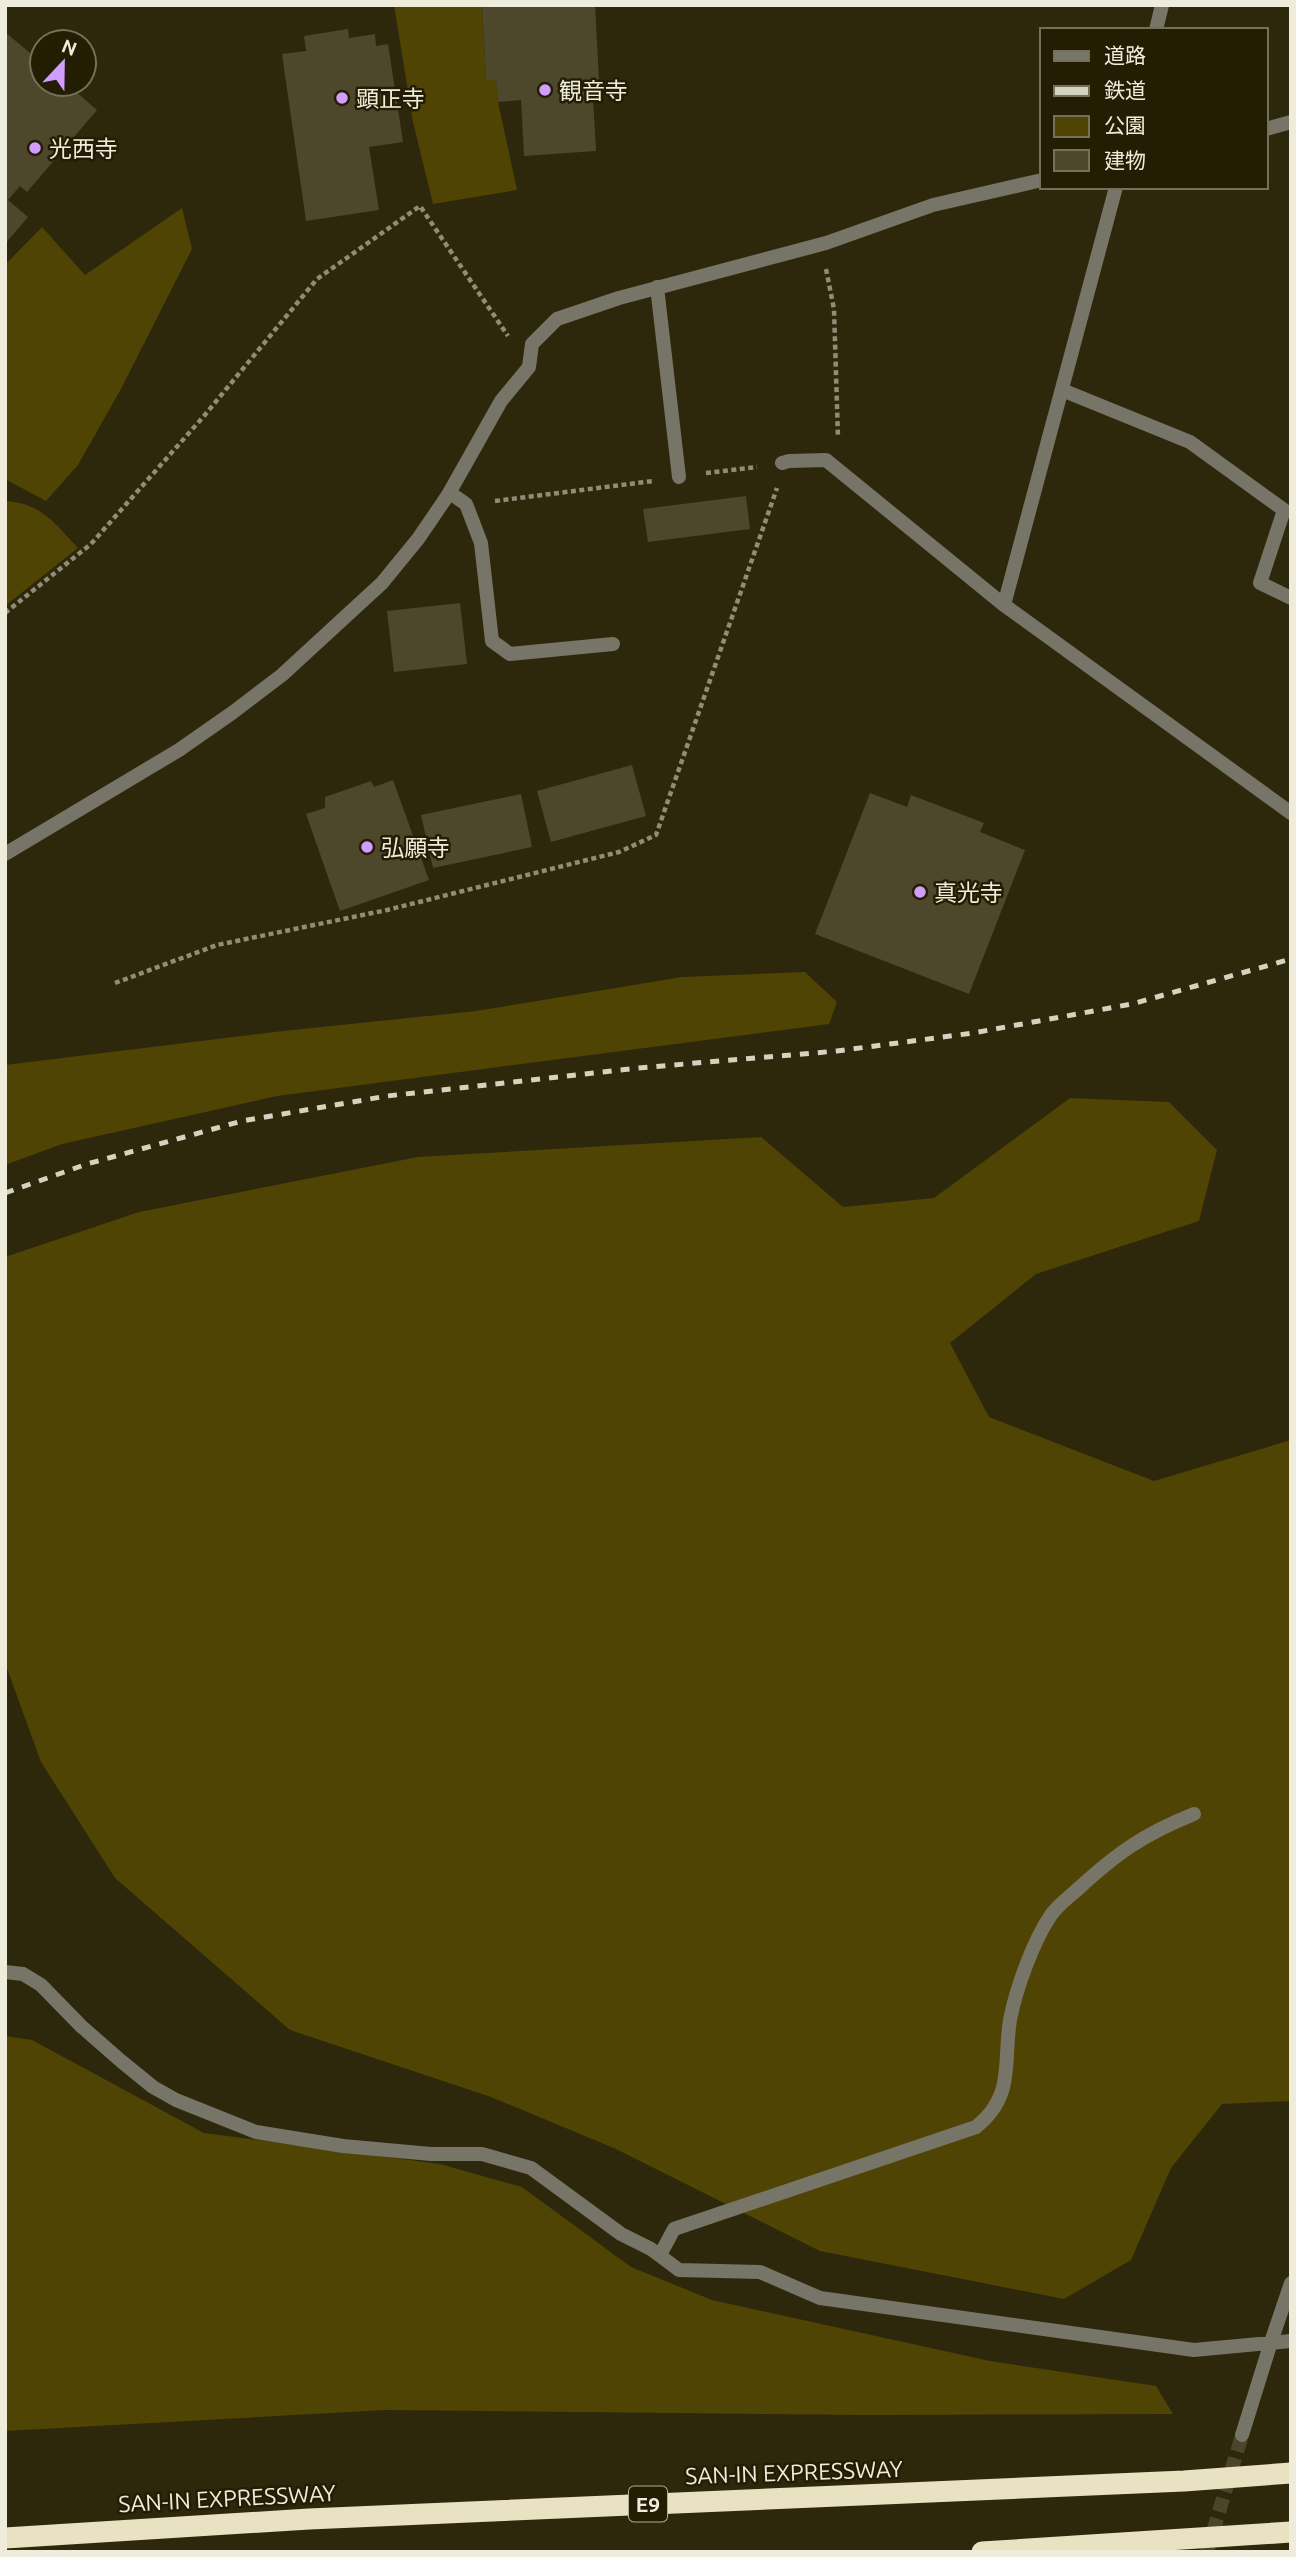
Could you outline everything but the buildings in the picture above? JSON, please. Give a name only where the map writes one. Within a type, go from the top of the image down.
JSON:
[{"type":"highway","name":"SAN-IN EXPRESSWAY","points":[[5,2538],[323,2518],[1184,2481],[1291,2473]]},
{"type":"highway","points":[[5,2531],[33,2535]]},
{"type":"highway","points":[[982,2552],[1291,2532]]},
{"type":"street","points":[[1156,28],[1162,5]]},
{"type":"street","points":[[1268,128],[1291,122]]},
{"type":"street","points":[[5,855],[179,750],[282,675],[382,583],[418,539],[450,493],[471,450],[501,401],[529,367],[532,344],[557,319],[657,287],[821,244],[933,205],[1040,180]]},
{"type":"street","points":[[1004,604],[1115,189]]},
{"type":"street","points":[[657,287],[679,477]]},
{"type":"street","points":[[1062,390],[1190,442],[1284,510],[1260,583],[1291,598]]},
{"type":"street","points":[[782,463],[826,460],[1004,604],[1291,814]]},
{"type":"street","points":[[450,493],[466,504],[481,543],[492,641],[510,653],[612,644]]},
{"type":"street","points":[[660,2255],[674,2229],[976,2127],[995,2109],[1004,2089],[1010,2021],[1017,1989],[1052,1913],[1121,1850],[1162,1827],[1194,1814]]},
{"type":"street","points":[[5,1972],[23,1975],[41,1985],[121,2062],[153,2087],[176,2100],[256,2132],[343,2146],[431,2154],[482,2154],[531,2168],[621,2234],[660,2255],[678,2270],[760,2272],[820,2298],[1194,2350],[1291,2341]]},
{"type":"street","points":[[1242,2435],[1291,2283]]},
{"type":"path","points":[[5,612],[91,544],[204,416],[317,279],[421,206],[529,367]]},
{"type":"path","points":[[821,244],[834,309],[838,437],[826,460]]},
{"type":"path","points":[[115,983],[217,946],[387,910],[619,852],[656,835],[775,499],[782,463],[466,504]]},
{"type":"green space","points":[[394,5],[482,5],[486,80],[496,80],[498,102],[517,190],[433,204],[413,122]]},
{"type":"green space","points":[[182,208],[192,249],[122,387],[78,465],[46,501],[5,479],[5,265],[42,227],[85,275]]},
{"type":"green space","points":[[5,501],[38,510],[54,522],[78,548],[5,606]]},
{"type":"green space","points":[[805,972],[837,1002],[829,1024],[277,1096],[62,1144],[5,1165],[5,1065],[283,1031],[476,1011],[682,977]]},
{"type":"green space","points":[[1070,1098],[1169,1102],[1217,1150],[1199,1221],[1036,1274],[950,1343],[989,1417],[1154,1481],[1291,1440],[1291,2101],[1222,2104],[1171,2168],[1131,2260],[1064,2299],[820,2251],[616,2149],[491,2097],[290,2030],[115,1878],[41,1762],[5,1663],[5,1257],[139,1212],[418,1157],[761,1137],[843,1207],[934,1198]]},
{"type":"green space","points":[[5,2036],[32,2040],[204,2133],[440,2164],[522,2187],[631,2267],[712,2300],[990,2361],[1156,2386],[1173,2414],[866,2415],[385,2410],[5,2431]]},
{"type":"tunnel","points":[[1207,2552],[1242,2435]]},
{"type":"railway","points":[[5,1193],[87,1164],[242,1121],[387,1096],[638,1068],[837,1051],[973,1033],[1132,1004],[1291,959]]},
{"type":"place","name":"観音寺","points":[[545,90]]},
{"type":"place","name":"顕正寺","points":[[342,98]]},
{"type":"place","name":"光西寺","points":[[35,148]]},
{"type":"place","name":"弘願寺","points":[[367,847]]},
{"type":"place","name":"真光寺","points":[[920,892]]}]
